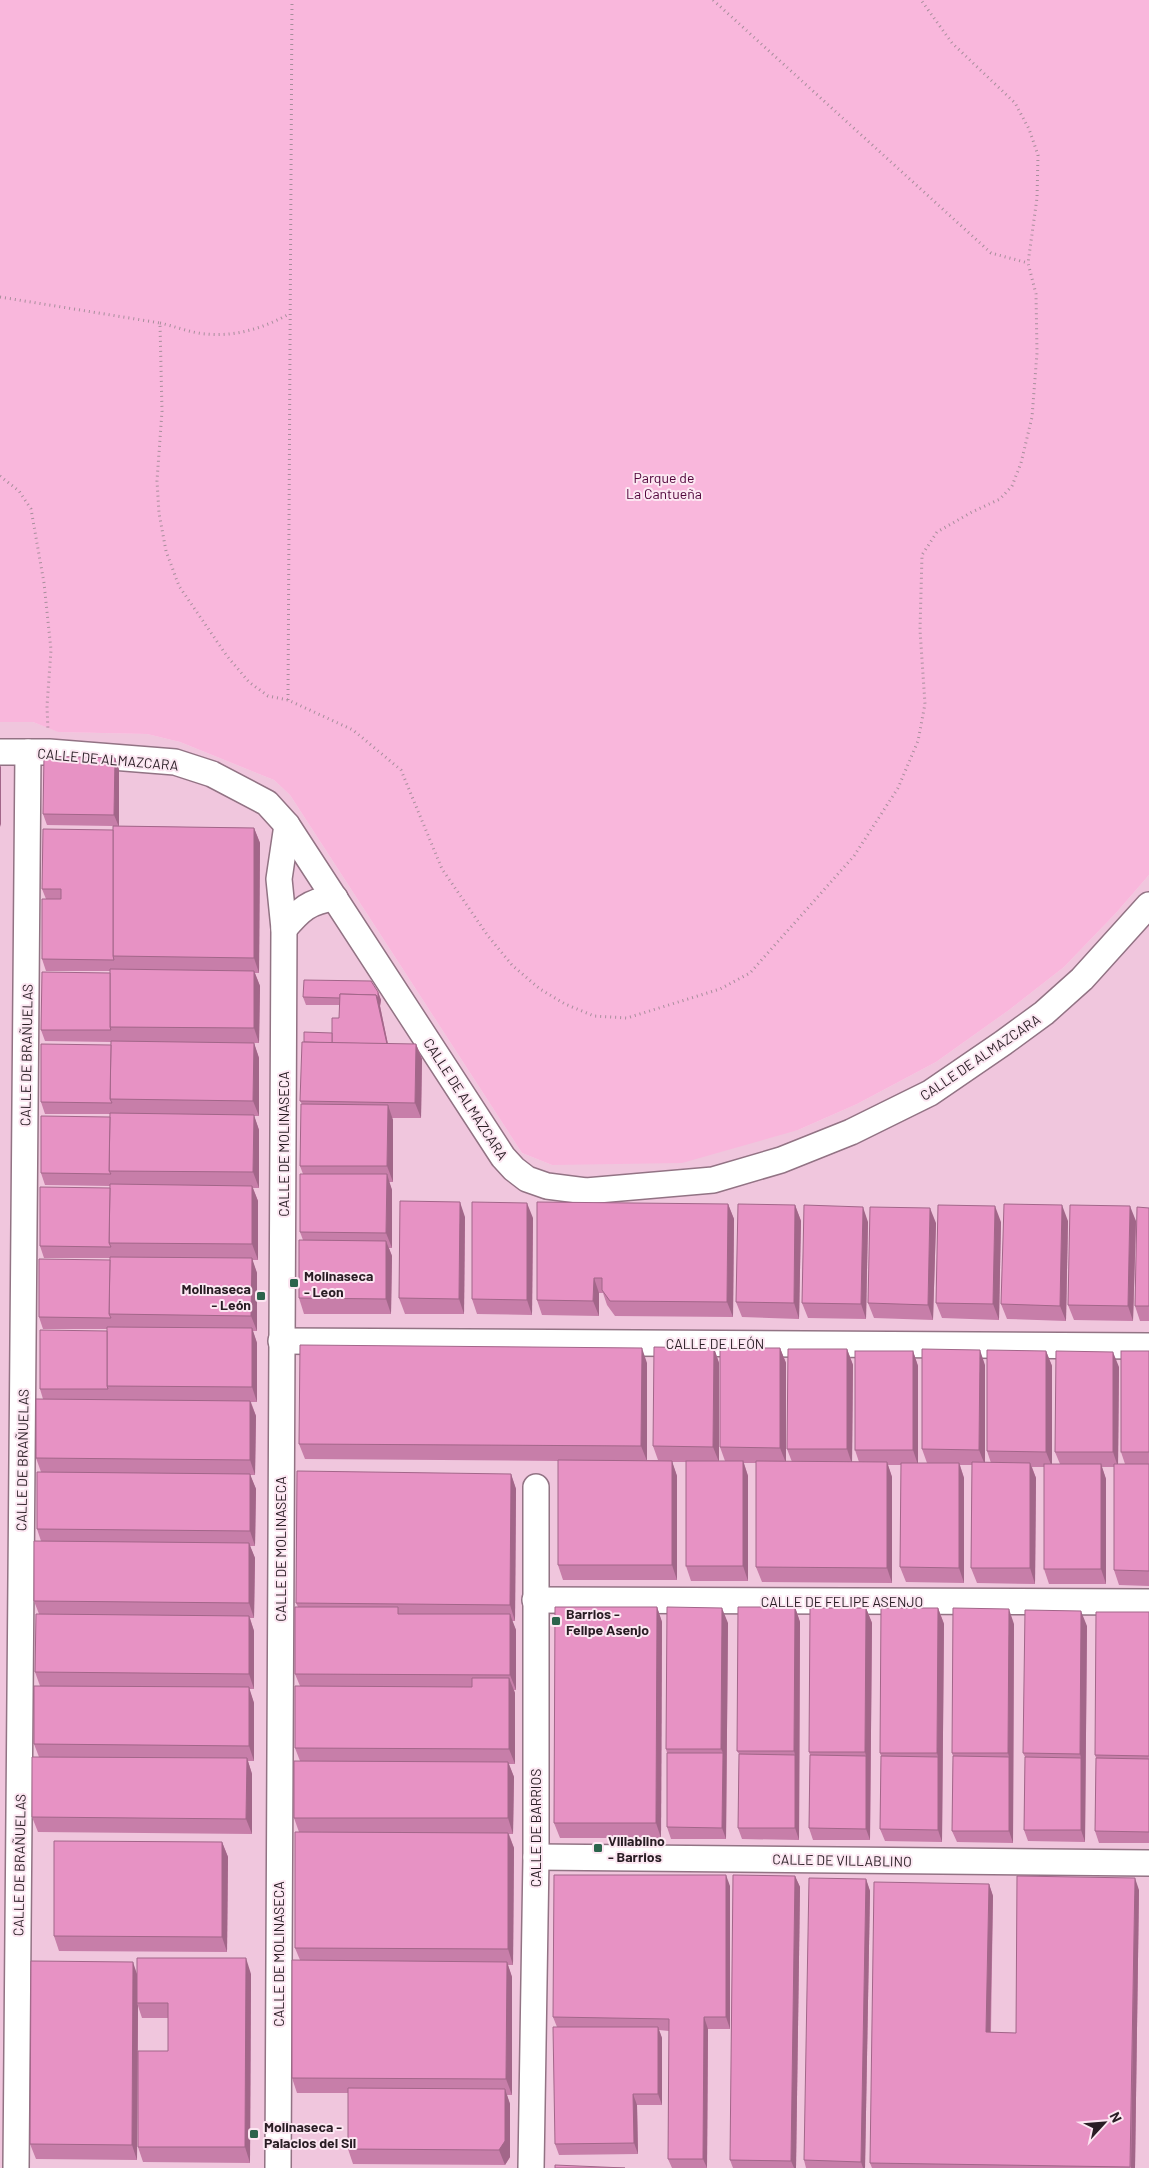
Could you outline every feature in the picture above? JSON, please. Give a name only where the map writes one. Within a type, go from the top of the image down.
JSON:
[{"type":"street","name":"CALLE DE ALMAZCARA","points":[[0,752],[38,752],[175,762],[212,774],[267,803],[287,825],[509,1163],[527,1179],[548,1186],[586,1191],[713,1180],[781,1160],[851,1132],[930,1093],[1044,1013],[1082,979],[1149,906]]},
{"type":"street","name":"CALLE DE BRAÑUELAS","points":[[16,2168],[38,752]]},
{"type":"street","name":"CALLE DE MOLINASECA","points":[[278,2168],[284,929],[279,879],[287,825]]},
{"type":"street","points":[[284,929],[306,906],[321,900],[335,898]]},
{"type":"street","name":"CALLE DE LEÓN","points":[[281,1341],[1149,1346]]},
{"type":"street","name":"CALLE DE BARRIOS","points":[[531,2168],[536,1857],[536,1487]]},
{"type":"street","name":"CALLE DE FELIPE ASENJO","points":[[536,1600],[1149,1602]]},
{"type":"street","name":"CALLE DE VILLABLINO","points":[[536,1857],[1149,1863]]},
{"type":"path","points":[[288,700],[292,0]]},
{"type":"path","points":[[713,0],[991,253],[1028,263]]},
{"type":"path","points":[[160,323],[162,411],[158,481],[159,513],[166,551],[179,586],[227,656],[250,682],[268,696],[288,700],[353,730],[400,770],[442,869],[488,936],[512,965],[540,989],[565,1004],[594,1016],[627,1018],[720,990],[750,973],[854,856],[898,788],[918,741],[925,704],[924,664],[920,630],[922,555],[937,532],[1000,499],[1012,486],[1024,454],[1032,417],[1036,353],[1036,294],[1028,263],[1037,198],[1038,155],[1029,130],[1014,103],[952,44],[921,0]]},
{"type":"path","points":[[0,297],[160,323],[205,334],[244,332],[276,321],[289,314]]},
{"type":"path","points":[[0,476],[19,491],[30,509],[44,583],[51,650],[47,706],[38,752]]},
{"type":"shaded area","points":[[0,722],[33,722],[59,732],[147,734],[180,742],[274,780],[290,795],[522,1153],[552,1165],[798,1130],[857,1104],[936,1062],[1009,1010],[1064,967],[1116,913],[1149,875],[1149,2168],[0,2168]]},
{"type":"green space","name":"Parque de La Cantueña","points":[[0,0],[1149,0],[1149,875],[1116,913],[1064,967],[1009,1010],[936,1062],[857,1104],[798,1130],[682,1163],[552,1165],[522,1153],[290,795],[274,780],[180,742],[147,734],[58,732],[33,722],[0,722]]},
{"type":"building","points":[[44,756],[115,758],[114,815],[43,814]]},
{"type":"building","points":[[113,826],[254,828],[254,958],[113,956]]},
{"type":"building","points":[[43,829],[113,830],[114,960],[42,959],[42,899],[61,899],[61,889],[42,889]]},
{"type":"building","points":[[110,969],[254,971],[254,1028],[110,1027]]},
{"type":"building","points":[[42,972],[110,973],[111,1030],[41,1030]]},
{"type":"building","points":[[304,980],[371,981],[378,992],[378,998],[376,995],[340,994],[340,998],[303,997]]},
{"type":"building","points":[[340,994],[376,995],[387,1044],[332,1043],[332,1018],[339,1018]]},
{"type":"building","points":[[304,1032],[332,1033],[332,1043],[304,1042]]},
{"type":"building","points":[[111,1041],[254,1043],[253,1101],[110,1099]]},
{"type":"building","points":[[302,1042],[416,1044],[415,1103],[300,1101]]},
{"type":"building","points":[[41,1044],[111,1045],[110,1099],[112,1103],[41,1102]]},
{"type":"building","points":[[301,1104],[388,1105],[387,1166],[300,1166]]},
{"type":"building","points":[[110,1113],[254,1115],[253,1172],[109,1171]]},
{"type":"building","points":[[41,1116],[110,1117],[109,1171],[111,1174],[41,1173]]},
{"type":"building","points":[[300,1174],[387,1174],[386,1233],[300,1232]]},
{"type":"building","points":[[110,1184],[252,1186],[252,1244],[109,1243]]},
{"type":"building","points":[[40,1187],[110,1188],[109,1243],[111,1247],[40,1246]]},
{"type":"building","points":[[400,1201],[460,1202],[459,1299],[399,1298]]},
{"type":"building","points":[[472,1202],[527,1203],[527,1300],[472,1299]]},
{"type":"building","points":[[537,1202],[728,1204],[727,1302],[610,1301],[602,1290],[602,1278],[594,1278],[593,1301],[537,1300]]},
{"type":"building","points":[[738,1204],[795,1205],[794,1303],[736,1302]]},
{"type":"building","points":[[1004,1204],[1062,1205],[1060,1306],[1001,1304]]},
{"type":"building","points":[[804,1205],[863,1207],[861,1304],[802,1303]]},
{"type":"building","points":[[938,1205],[995,1206],[993,1304],[936,1303]]},
{"type":"building","points":[[1070,1205],[1130,1206],[1128,1306],[1068,1305]]},
{"type":"building","points":[[870,1207],[930,1208],[928,1305],[868,1303]]},
{"type":"building","points":[[1137,1207],[1149,1208],[1149,1306],[1135,1306]]},
{"type":"building","points":[[299,1240],[386,1241],[386,1299],[299,1298]]},
{"type":"building","points":[[110,1257],[252,1258],[251,1316],[109,1314]]},
{"type":"building","points":[[39,1259],[110,1260],[109,1314],[111,1318],[39,1317]]},
{"type":"building","points":[[107,1327],[252,1328],[252,1387],[107,1386]]},
{"type":"building","points":[[40,1330],[107,1331],[108,1389],[40,1389]]},
{"type":"building","points":[[300,1345],[642,1348],[641,1446],[299,1444]]},
{"type":"building","points":[[654,1347],[714,1348],[713,1447],[653,1446]]},
{"type":"building","points":[[720,1348],[780,1348],[780,1448],[720,1447]]},
{"type":"building","points":[[788,1349],[847,1349],[847,1449],[787,1449]]},
{"type":"building","points":[[922,1349],[980,1350],[979,1450],[922,1449]]},
{"type":"building","points":[[987,1350],[1046,1351],[1046,1452],[987,1451]]},
{"type":"building","points":[[855,1351],[913,1351],[913,1450],[855,1450]]},
{"type":"building","points":[[1056,1351],[1113,1352],[1113,1452],[1055,1452]]},
{"type":"building","points":[[1121,1351],[1149,1351],[1149,1452],[1121,1452]]},
{"type":"building","points":[[36,1399],[250,1401],[250,1460],[36,1458]]},
{"type":"building","points":[[558,1460],[672,1461],[672,1565],[558,1565]]},
{"type":"building","points":[[686,1461],[743,1461],[743,1566],[686,1566]]},
{"type":"building","points":[[756,1461],[887,1462],[887,1568],[756,1567]]},
{"type":"building","points":[[972,1462],[1030,1463],[1030,1568],[971,1568]]},
{"type":"building","points":[[901,1463],[959,1463],[959,1568],[900,1567]]},
{"type":"building","points":[[1044,1464],[1101,1464],[1101,1569],[1044,1569]]},
{"type":"building","points":[[1114,1464],[1149,1464],[1149,1571],[1114,1570]]},
{"type":"building","points":[[297,1471],[511,1474],[510,1605],[296,1603]]},
{"type":"building","points":[[37,1472],[250,1474],[250,1531],[37,1529]]},
{"type":"building","points":[[34,1541],[249,1543],[249,1603],[34,1601]]},
{"type":"building","points":[[295,1607],[398,1607],[398,1614],[510,1614],[510,1675],[295,1674]]},
{"type":"building","points":[[555,1607],[657,1607],[656,1823],[554,1823]]},
{"type":"building","points":[[667,1607],[722,1608],[721,1749],[666,1749]]},
{"type":"building","points":[[738,1607],[795,1607],[794,1751],[737,1751]]},
{"type":"building","points":[[810,1608],[866,1608],[865,1752],[809,1752]]},
{"type":"building","points":[[881,1608],[938,1608],[937,1753],[880,1753]]},
{"type":"building","points":[[953,1608],[1009,1609],[1008,1753],[952,1753]]},
{"type":"building","points":[[1025,1610],[1081,1611],[1080,1754],[1023,1753]]},
{"type":"building","points":[[1096,1612],[1149,1612],[1149,1756],[1095,1755]]},
{"type":"building","points":[[36,1614],[249,1616],[249,1674],[35,1672]]},
{"type":"building","points":[[472,1678],[509,1678],[509,1749],[295,1748],[295,1686],[472,1687]]},
{"type":"building","points":[[34,1686],[249,1687],[249,1746],[34,1744]]},
{"type":"building","points":[[667,1753],[723,1753],[722,1828],[667,1827]]},
{"type":"building","points":[[739,1754],[795,1755],[795,1828],[738,1828]]},
{"type":"building","points":[[810,1755],[866,1756],[866,1829],[809,1828]]},
{"type":"building","points":[[881,1756],[938,1757],[938,1830],[880,1829]]},
{"type":"building","points":[[953,1756],[1009,1757],[1009,1831],[952,1831]]},
{"type":"building","points":[[32,1757],[247,1758],[246,1819],[32,1817]]},
{"type":"building","points":[[1025,1757],[1081,1758],[1081,1830],[1024,1830]]},
{"type":"building","points":[[1096,1758],[1149,1759],[1149,1832],[1095,1831]]},
{"type":"building","points":[[294,1761],[508,1762],[508,1818],[294,1818]]},
{"type":"building","points":[[295,1832],[508,1833],[508,1949],[295,1948]]},
{"type":"building","points":[[54,1841],[222,1842],[222,1937],[54,1936]]},
{"type":"building","points":[[554,1875],[726,1875],[726,2017],[704,2017],[703,2159],[668,2159],[669,2019],[553,2017]]},
{"type":"building","points":[[733,1875],[795,1876],[791,2161],[730,2160]]},
{"type":"building","points":[[1017,1876],[1135,1878],[1130,2167],[870,2163],[874,1882],[989,1884],[986,2032],[1016,2033]]},
{"type":"building","points":[[809,1878],[866,1879],[861,2162],[804,2160]]},
{"type":"building","points":[[137,1958],[246,1958],[245,2147],[138,2147],[138,2051],[168,2051],[168,2003],[137,2003]]},
{"type":"building","points":[[292,1960],[507,1962],[506,2079],[292,2078]]},
{"type":"building","points":[[31,1961],[133,1962],[132,2145],[30,2144]]},
{"type":"building","points":[[553,2027],[658,2027],[658,2094],[633,2094],[634,2143],[555,2144]]},
{"type":"building","points":[[348,2088],[505,2089],[505,2141],[499,2150],[348,2149]]},
{"type":"building","points":[[555,2165],[625,2168],[555,2168]]},
{"type":"place","name":"Molinaseca - Leon","points":[[294,1283]]},
{"type":"place","name":"Molinaseca - León","points":[[261,1296]]},
{"type":"place","name":"Barrios - Felipe Asenjo","points":[[556,1621]]},
{"type":"place","name":"Villablino - Barrios","points":[[598,1848]]},
{"type":"place","name":"Molinaseca - Palacios del Sil","points":[[254,2134]]}]
